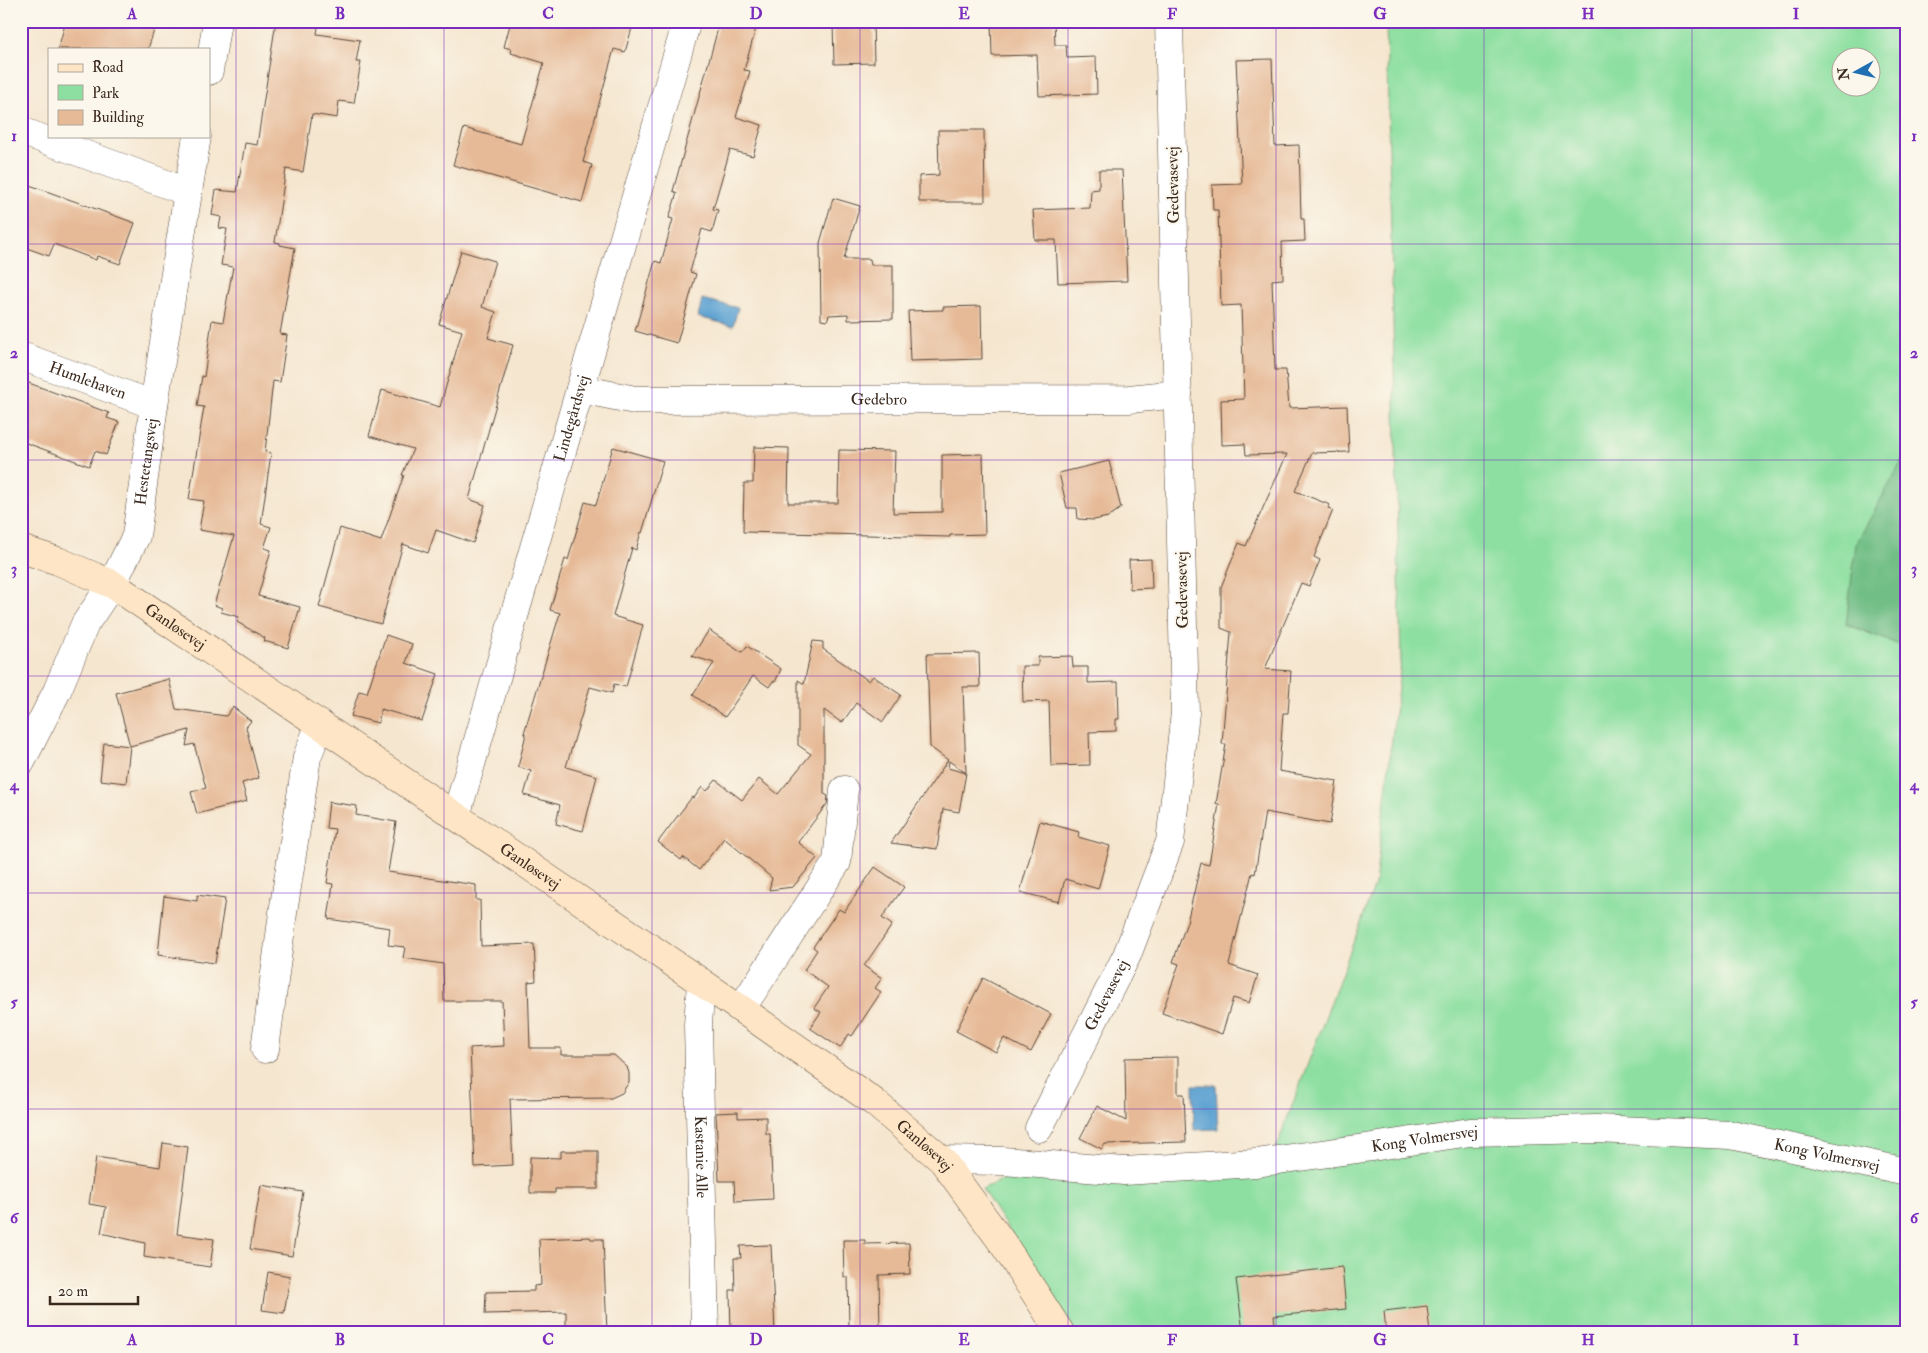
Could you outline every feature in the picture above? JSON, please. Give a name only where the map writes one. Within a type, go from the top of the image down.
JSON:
[{"type":"street","points":[[210,65],[217,21]]},
{"type":"street","name":"Lindegårdsvej","points":[[456,816],[687,21]]},
{"type":"street","name":"Gedevasevej","points":[[1039,1128],[1127,955],[1170,842],[1185,713],[1168,21]]},
{"type":"street","points":[[21,130],[188,192]]},
{"type":"street","name":"Hestetangsvej","points":[[21,762],[57,691],[85,624],[112,584],[136,536],[154,404],[198,138]]},
{"type":"street","name":"Humlehaven","points":[[21,356],[154,404]]},
{"type":"street","name":"Gedebro","points":[[580,389],[635,400],[1129,399],[1178,394]]},
{"type":"street","name":"Ganløsevej","points":[[21,550],[58,561],[112,584],[741,1009],[874,1102],[942,1160],[1004,1245],[1060,1332]]},
{"type":"street","points":[[265,1049],[283,913],[307,757],[320,724]]},
{"type":"street","points":[[741,1009],[837,862],[844,790]]},
{"type":"street","name":"Kastanie Alle","points":[[701,982],[698,1025],[705,1332]]},
{"type":"street","name":"Kong Volmersvej","points":[[942,1160],[1003,1162],[1124,1171],[1256,1163],[1372,1148],[1470,1132],[1596,1129],[1731,1135],[1907,1172]]},
{"type":"green space","points":[[1386,21],[1907,21],[1907,452],[1846,624],[1907,648],[1907,1332],[1075,1332],[982,1189],[1008,1177],[1134,1180],[1275,1151],[1375,885],[1401,662]]},
{"type":"green space","points":[[1907,452],[1907,648],[1846,624],[1856,544]]},
{"type":"water","points":[[702,299],[738,308],[733,326],[698,317]]},
{"type":"water","points":[[1193,1085],[1216,1085],[1218,1129],[1194,1130]]},
{"type":"building","points":[[66,21],[157,21],[148,48],[58,48]]},
{"type":"building","points":[[276,21],[319,21],[317,34],[360,40],[356,62],[361,62],[354,103],[339,101],[337,118],[312,114],[303,172],[286,169],[275,242],[295,248],[280,334],[287,335],[280,382],[273,381],[265,452],[271,453],[261,524],[271,527],[264,548],[271,550],[258,596],[300,607],[288,648],[264,641],[265,638],[237,622],[239,617],[221,612],[222,608],[214,605],[234,536],[199,530],[204,501],[189,499],[204,407],[197,406],[202,376],[204,377],[212,320],[223,322],[233,267],[221,265],[227,229],[219,228],[221,217],[212,215],[216,190],[237,192],[245,143],[257,145]]},
{"type":"building","points":[[511,21],[634,21],[625,52],[614,49],[583,162],[592,165],[582,202],[453,165],[464,128],[521,144],[544,63],[511,53],[512,49],[504,47]]},
{"type":"building","points":[[720,21],[758,21],[744,70],[750,71],[736,117],[762,125],[753,156],[730,150],[713,209],[718,210],[712,232],[702,229],[690,272],[696,274],[677,343],[635,331],[655,261],[661,263],[673,219],[669,218],[677,193],[673,191]]},
{"type":"building","points":[[833,21],[873,21],[874,63],[834,64]]},
{"type":"building","points":[[991,21],[1054,21],[1055,45],[1066,45],[1067,58],[1096,57],[1097,94],[1039,96],[1037,55],[992,56]]},
{"type":"building","points":[[1272,59],[1275,146],[1299,145],[1301,219],[1304,219],[1305,241],[1282,242],[1283,279],[1272,280],[1275,370],[1286,370],[1289,408],[1347,406],[1349,452],[1312,453],[1295,491],[1330,505],[1328,508],[1333,510],[1314,557],[1320,560],[1309,586],[1301,583],[1265,669],[1291,671],[1288,713],[1283,713],[1279,771],[1337,781],[1330,824],[1265,812],[1255,874],[1252,873],[1229,965],[1258,975],[1249,1003],[1233,998],[1222,1034],[1162,1013],[1179,964],[1173,962],[1187,922],[1201,863],[1209,865],[1219,804],[1216,804],[1226,744],[1222,744],[1231,632],[1221,628],[1221,587],[1239,543],[1246,546],[1287,454],[1246,455],[1245,444],[1222,445],[1221,400],[1244,399],[1241,305],[1221,306],[1218,210],[1213,210],[1212,185],[1242,184],[1236,60]]},
{"type":"building","points":[[938,130],[984,130],[985,202],[919,202],[919,176],[939,175]]},
{"type":"building","points":[[1099,170],[1122,170],[1127,281],[1058,283],[1056,240],[1035,240],[1033,210],[1090,208],[1091,190],[1099,189]]},
{"type":"building","points":[[21,182],[135,223],[120,264],[97,256],[96,260],[54,244],[49,256],[21,246]]},
{"type":"building","points":[[833,198],[860,206],[844,259],[870,259],[871,265],[893,265],[893,319],[848,320],[848,314],[829,315],[827,321],[821,320],[820,243]]},
{"type":"building","points":[[461,251],[495,261],[482,307],[496,312],[488,338],[513,345],[469,499],[485,505],[473,543],[436,530],[428,553],[403,544],[381,624],[319,607],[340,528],[381,541],[404,475],[402,475],[413,449],[369,436],[382,390],[440,407],[462,331],[439,324]]},
{"type":"building","points":[[981,306],[982,359],[910,361],[908,311],[943,310],[943,307]]},
{"type":"building","points":[[21,380],[109,413],[107,418],[119,422],[106,455],[95,451],[89,466],[21,441]]},
{"type":"building","points":[[613,447],[663,461],[636,550],[632,548],[613,616],[643,625],[626,687],[614,684],[612,693],[590,687],[566,767],[597,776],[583,831],[556,824],[560,805],[524,795],[531,771],[518,767],[526,734],[524,733],[560,613],[550,610],[565,559],[568,560],[585,502],[596,505]]},
{"type":"building","points":[[754,447],[789,448],[788,503],[838,503],[839,450],[895,451],[893,513],[942,512],[942,455],[983,454],[985,534],[950,535],[950,537],[743,532],[744,483],[753,483]]},
{"type":"building","points":[[1109,461],[1121,508],[1108,517],[1094,520],[1078,519],[1077,508],[1067,508],[1059,473]]},
{"type":"building","points":[[1151,559],[1152,588],[1130,589],[1129,560]]},
{"type":"building","points":[[709,630],[742,652],[747,646],[781,669],[775,682],[773,681],[769,687],[753,676],[725,717],[693,695],[714,663],[692,656]]},
{"type":"building","points":[[386,635],[412,644],[406,663],[438,674],[422,721],[381,709],[378,723],[351,716],[359,691],[367,693]]},
{"type":"building","points":[[813,641],[823,642],[823,649],[869,681],[873,676],[901,695],[883,722],[856,703],[842,723],[824,710],[824,794],[828,796],[827,804],[798,842],[817,858],[793,887],[769,890],[772,878],[724,838],[699,870],[683,857],[681,860],[658,842],[692,797],[694,798],[702,787],[707,791],[716,780],[742,800],[759,779],[778,794],[811,754],[798,745],[798,680],[804,684]]},
{"type":"building","points":[[979,653],[980,687],[963,687],[966,773],[959,812],[943,809],[937,849],[891,843],[948,760],[930,747],[927,654]],"holes":[[[949,761],[966,773],[948,768]]]},
{"type":"building","points":[[1072,656],[1073,667],[1088,667],[1088,683],[1118,682],[1119,719],[1116,719],[1116,731],[1089,732],[1090,765],[1051,766],[1049,701],[1023,702],[1022,666],[1038,666],[1038,657]]},
{"type":"building","points":[[169,679],[176,709],[226,716],[233,707],[251,721],[246,727],[259,778],[242,783],[247,801],[197,814],[191,792],[206,788],[194,744],[186,746],[189,730],[130,746],[116,693]]},
{"type":"building","points":[[104,743],[130,746],[126,783],[100,780]]},
{"type":"building","points":[[329,802],[357,806],[356,815],[396,822],[388,872],[476,885],[476,900],[480,900],[481,946],[534,944],[536,981],[528,982],[530,1048],[561,1048],[561,1055],[614,1055],[627,1067],[629,1073],[629,1082],[622,1093],[611,1098],[510,1099],[513,1165],[475,1167],[470,1048],[504,1046],[502,1001],[444,1001],[443,964],[403,958],[405,947],[388,945],[390,928],[328,919],[333,884],[327,883],[335,829],[326,828]]},
{"type":"building","points":[[1040,821],[1079,832],[1078,837],[1110,846],[1098,889],[1065,879],[1059,902],[1020,892]]},
{"type":"building","points":[[875,867],[904,887],[882,918],[892,925],[864,966],[882,978],[875,988],[881,992],[852,1036],[849,1034],[840,1048],[810,1028],[821,1012],[814,1008],[828,987],[804,970],[817,950],[813,947],[839,909],[844,912]]},
{"type":"building","points":[[197,895],[225,899],[215,963],[158,955],[164,896],[197,901]]},
{"type":"building","points":[[983,978],[1051,1014],[1031,1052],[1004,1038],[996,1052],[956,1031]]},
{"type":"building","points":[[1178,1057],[1178,1094],[1184,1094],[1186,1142],[1105,1144],[1102,1149],[1080,1138],[1097,1106],[1126,1121],[1125,1058]]},
{"type":"building","points":[[738,1112],[738,1118],[766,1117],[766,1134],[770,1134],[773,1199],[735,1201],[734,1181],[719,1181],[716,1113]]},
{"type":"building","points":[[163,1143],[188,1147],[177,1234],[214,1239],[210,1267],[144,1257],[145,1243],[101,1233],[106,1207],[89,1204],[96,1157],[160,1167]]},
{"type":"building","points":[[561,1151],[598,1151],[598,1189],[555,1189],[555,1193],[530,1193],[530,1157],[561,1158]]},
{"type":"building","points":[[261,1185],[303,1192],[292,1256],[250,1249]]},
{"type":"building","points":[[590,1237],[591,1239],[603,1239],[607,1332],[578,1332],[578,1329],[566,1329],[566,1312],[485,1314],[486,1292],[534,1291],[534,1286],[541,1285],[539,1239]]},
{"type":"building","points":[[843,1240],[865,1240],[865,1244],[909,1243],[910,1274],[879,1275],[880,1332],[857,1332],[857,1329],[849,1329],[848,1277],[844,1277]]},
{"type":"building","points":[[771,1245],[775,1332],[731,1332],[730,1290],[735,1290],[734,1258],[741,1258],[740,1246]]},
{"type":"building","points":[[1342,1267],[1346,1309],[1274,1316],[1276,1332],[1243,1332],[1236,1279]]},
{"type":"building","points":[[268,1272],[290,1276],[284,1313],[262,1310]]},
{"type":"building","points":[[1427,1306],[1430,1332],[1386,1332],[1384,1311]]}]
